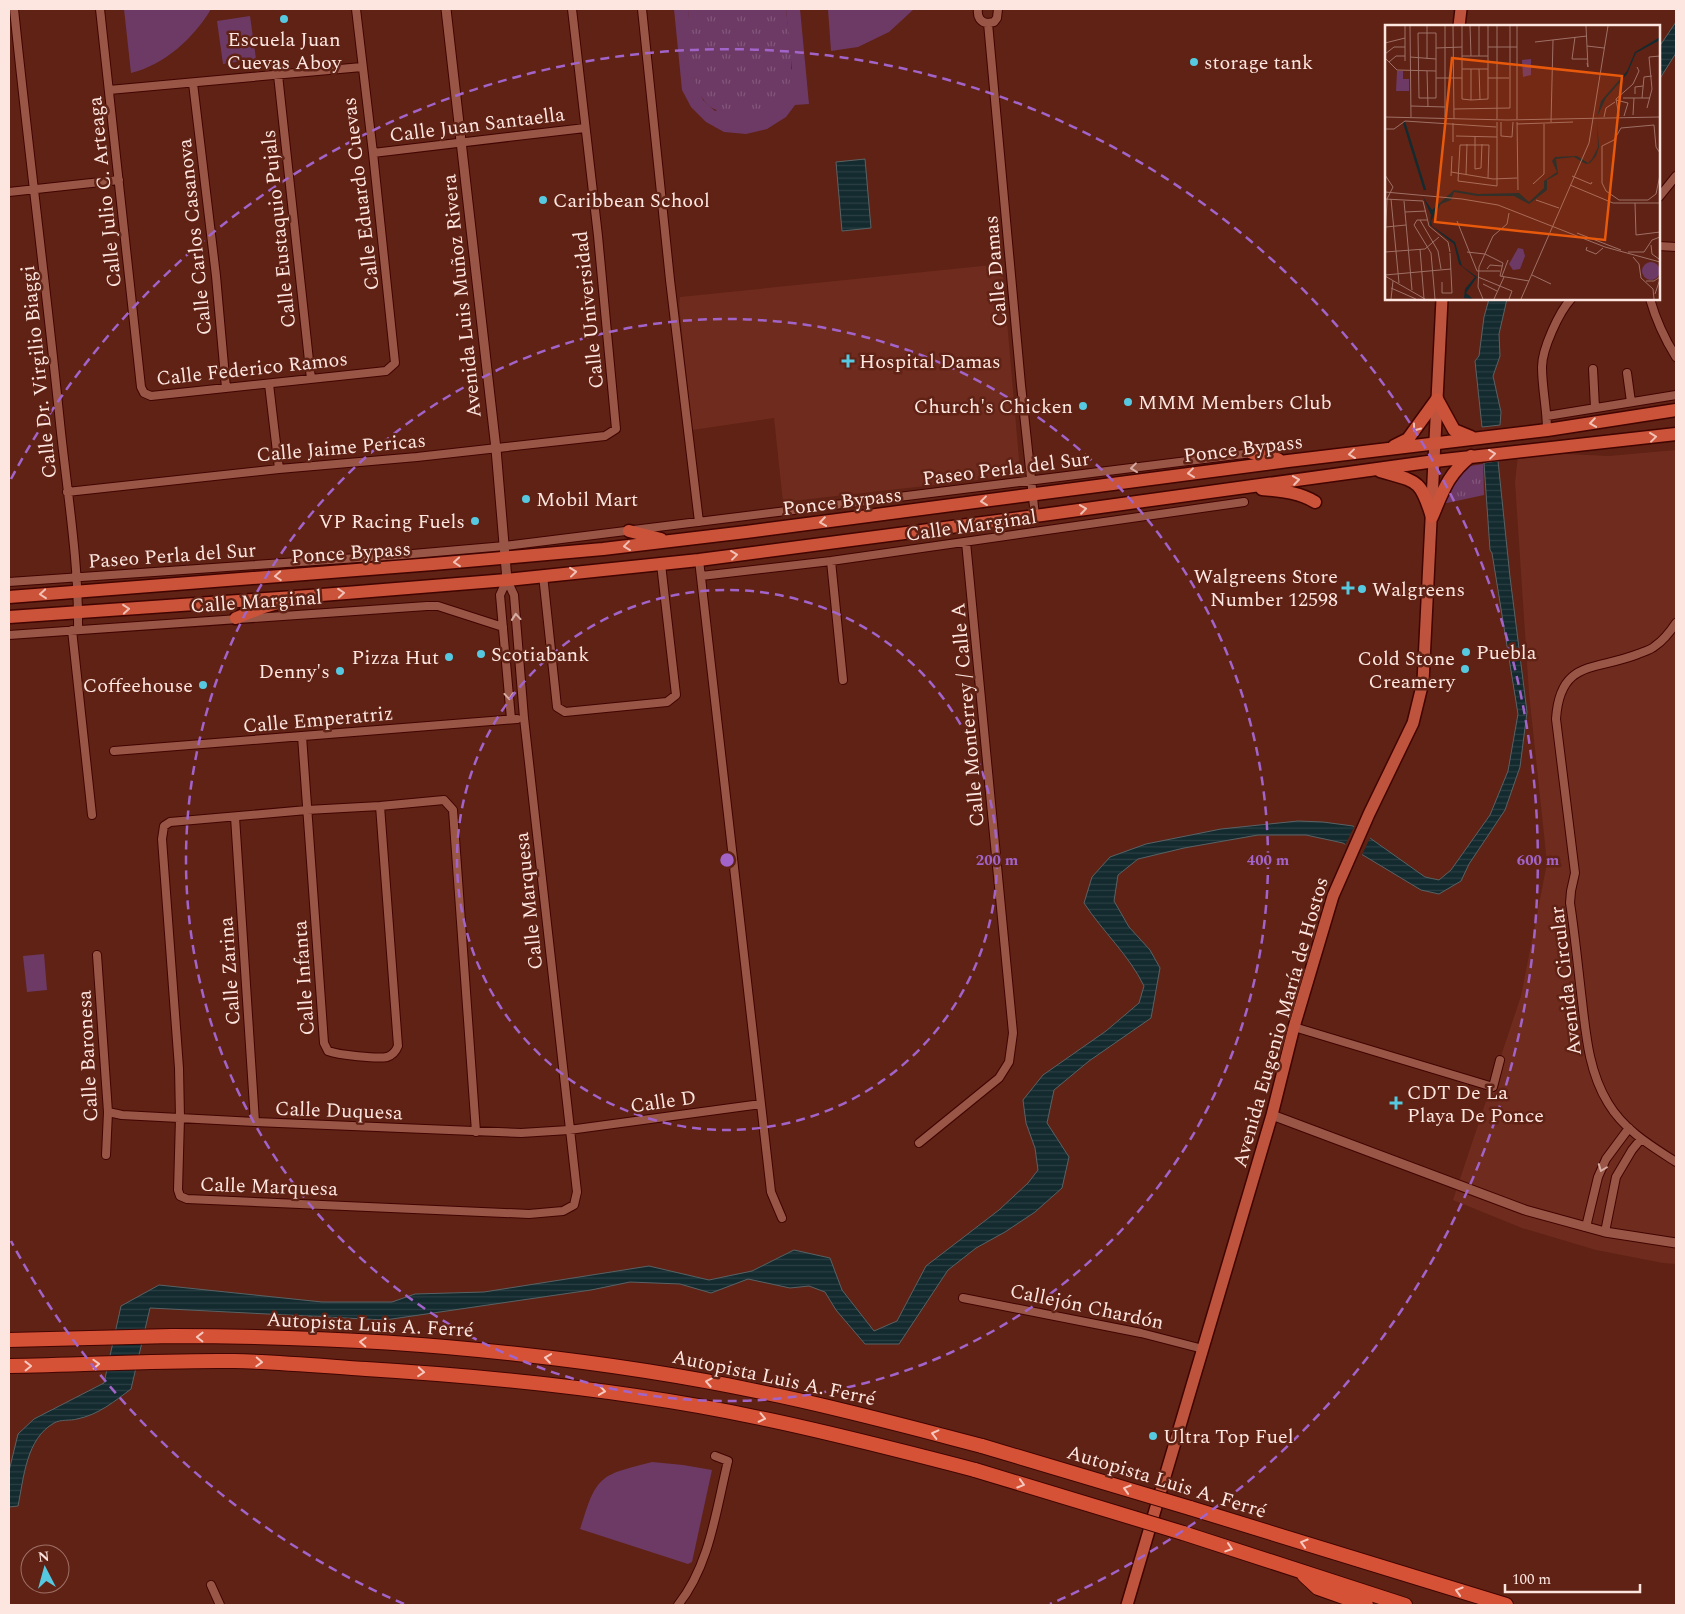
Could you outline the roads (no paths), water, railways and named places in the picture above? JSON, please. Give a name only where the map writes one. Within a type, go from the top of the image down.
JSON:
[{"type":"highway","points":[[1388,449],[1408,439],[1438,399],[1454,430],[1476,439]]},
{"type":"highway","name":"Ponce Bypass","points":[[9,597],[505,552],[670,541],[1288,461],[1547,430],[1676,410]]},
{"type":"highway","name":"Ponce Bypass","points":[[9,617],[507,580],[699,560],[1471,456],[1676,434]]},
{"type":"highway","points":[[1252,454],[1288,461]]},
{"type":"highway","points":[[1432,517],[1449,478],[1471,456]]},
{"type":"highway","points":[[1375,470],[1412,480],[1424,493],[1432,517]]},
{"type":"highway","points":[[1248,487],[1294,493],[1306,496],[1315,502]]},
{"type":"highway","points":[[629,531],[670,541]]},
{"type":"highway","points":[[236,618],[264,607],[309,596]]},
{"type":"highway","name":"Autopista Luis A. Ferré","points":[[9,1340],[172,1336],[284,1338],[396,1344],[516,1353],[693,1379],[846,1411],[982,1446],[1506,1605]]},
{"type":"highway","points":[[9,1366],[237,1361],[408,1371],[519,1380],[609,1392],[754,1416],[835,1434],[975,1470],[1183,1533],[1405,1605]]},
{"type":"highway","points":[[1300,1571],[1318,1588],[1366,1605]]},
{"type":"main road","points":[[1459,25],[1460,9]]},
{"type":"main road","name":"Avenida Eugenio María de Hostos","points":[[1127,1605],[1272,1115],[1294,1027],[1333,896],[1369,814],[1413,723],[1423,682],[1442,300]]},
{"type":"street","name":"Calle Dr. Virgilio Biaggi","points":[[14,9],[78,578],[78,612],[75,630],[92,815]]},
{"type":"street","name":"Calle Julio C. Arteaga","points":[[100,9],[140,371]]},
{"type":"street","name":"Calle Eduardo Cuevas","points":[[356,9],[374,153],[395,363],[386,371]]},
{"type":"street","name":"Avenida Luis Muñoz Rivera","points":[[446,9],[496,449],[507,580]]},
{"type":"street","name":"Calle Universidad","points":[[572,9],[598,236],[616,429]]},
{"type":"street","points":[[642,9],[670,280],[699,522]]},
{"type":"street","points":[[978,9],[977,14],[985,23],[994,22],[997,18],[998,9]]},
{"type":"street","name":"Calle Damas","points":[[988,23],[1021,385],[1035,516]]},
{"type":"street","points":[[109,90],[362,66]]},
{"type":"street","name":"Calle Eustaquio Pujals","points":[[278,75],[311,379]]},
{"type":"street","name":"Calle Carlos Casanova","points":[[193,83],[216,276],[226,388]]},
{"type":"street","name":"Calle Juan Santaella","points":[[374,153],[585,128]]},
{"type":"street","points":[[1660,196],[1676,176]]},
{"type":"street","points":[[9,192],[119,180]]},
{"type":"street","points":[[1660,246],[1676,247]]},
{"type":"street","points":[[1547,430],[1542,365],[1546,347],[1557,322],[1570,300]]},
{"type":"street","points":[[1650,300],[1665,339],[1676,357]]},
{"type":"street","points":[[1593,368],[1595,408]]},
{"type":"street","name":"Calle Federico Ramos","points":[[140,371],[142,389],[148,396],[386,371]]},
{"type":"street","points":[[1626,373],[1631,402]]},
{"type":"street","points":[[269,384],[279,469]]},
{"type":"street","points":[[1547,416],[1676,396]]},
{"type":"street","name":"Calle Jaime Pericas","points":[[68,492],[279,469],[496,449],[605,436],[616,429]]},
{"type":"street","name":"Paseo Perla del Sur","points":[[9,582],[505,552],[629,531],[1252,454]]},
{"type":"street","name":"Calle Marginal","points":[[701,576],[831,561],[1244,502]]},
{"type":"street","name":"Calle Monterrey / Calle A","points":[[919,1143],[999,1078],[1009,1062],[1013,1033],[966,542]]},
{"type":"street","points":[[699,560],[771,1192],[782,1218]]},
{"type":"street","points":[[831,561],[844,680]]},
{"type":"street","points":[[543,575],[557,707],[565,712],[667,702],[676,695],[662,564]]},
{"type":"street","points":[[507,580],[500,595],[511,719]]},
{"type":"street","name":"Calle Marquesa","points":[[476,1132],[453,810],[444,800],[170,822],[164,826],[162,839],[178,1068],[180,1118],[178,1190],[180,1196],[187,1199],[529,1214],[563,1211],[574,1205],[577,1192],[524,718],[514,594],[507,580]]},
{"type":"street","name":"Calle Marginal","points":[[9,635],[427,606],[438,606],[503,627]]},
{"type":"street","name":"Avenida Circular","points":[[1676,623],[1670,632],[1654,647],[1627,658],[1583,669],[1564,686],[1557,705],[1557,729],[1575,873],[1570,903],[1584,1027],[1594,1075],[1608,1104],[1629,1128],[1641,1140],[1676,1162]]},
{"type":"street","points":[[506,673],[520,672]]},
{"type":"street","name":"Calle Emperatriz","points":[[114,751],[524,718]]},
{"type":"street","name":"Calle Infanta","points":[[302,736],[324,1043],[328,1051],[336,1054],[387,1057],[395,1052],[398,1046],[380,806]]},
{"type":"street","name":"Calle Zarina","points":[[234,817],[255,1122]]},
{"type":"street","name":"Calle Baronesa","points":[[97,955],[108,1112],[106,1155]]},
{"type":"street","points":[[1294,1027],[1493,1087],[1500,1060]]},
{"type":"street","name":"Calle D","points":[[569,1130],[760,1104]]},
{"type":"street","name":"Calle Duquesa","points":[[108,1112],[122,1115],[476,1132],[521,1133],[569,1130]]},
{"type":"street","points":[[1272,1115],[1526,1210],[1605,1232],[1676,1243]]},
{"type":"street","points":[[1586,1227],[1598,1177],[1606,1158],[1629,1128]]},
{"type":"street","points":[[1605,1232],[1616,1177],[1632,1150],[1641,1140]]},
{"type":"street","name":"Callejón Chardón","points":[[963,1298],[1134,1331],[1203,1349]]},
{"type":"street","points":[[678,1605],[686,1596],[703,1564],[728,1461],[715,1456]]},
{"type":"street","points":[[211,1586],[220,1605]]},
{"type":"water","points":[[1676,22],[1676,53],[1660,78],[1660,46]]},
{"type":"water","points":[[865,159],[871,228],[842,231],[836,162]]},
{"type":"water","points":[[1489,300],[1507,300],[1499,334],[1500,356],[1493,376],[1501,412],[1500,425],[1482,427],[1475,361],[1479,356],[1484,317]]},
{"type":"water","points":[[1498,461],[1527,712],[1520,767],[1505,810],[1469,864],[1461,881],[1439,894],[1421,890],[1343,843],[1306,835],[1258,835],[1184,848],[1138,859],[1118,875],[1114,901],[1129,927],[1150,950],[1160,968],[1151,1018],[1089,1061],[1054,1090],[1047,1123],[1069,1157],[1062,1188],[1035,1212],[976,1248],[948,1270],[899,1344],[865,1344],[836,1310],[825,1292],[809,1286],[790,1288],[748,1279],[711,1293],[680,1284],[630,1282],[591,1290],[385,1320],[150,1308],[131,1389],[106,1407],[92,1414],[74,1420],[54,1423],[45,1430],[37,1439],[28,1460],[18,1506],[9,1507],[9,1471],[18,1434],[34,1419],[104,1383],[121,1306],[159,1285],[322,1302],[392,1302],[415,1294],[484,1292],[649,1266],[709,1280],[752,1271],[794,1250],[830,1258],[842,1290],[874,1331],[897,1321],[926,1266],[999,1210],[1028,1183],[1038,1170],[1035,1148],[1026,1123],[1023,1100],[1043,1075],[1106,1031],[1139,1003],[1144,986],[1138,975],[1084,903],[1092,877],[1110,857],[1146,844],[1221,829],[1298,821],[1323,822],[1353,826],[1425,877],[1439,880],[1451,870],[1490,815],[1508,771],[1518,714],[1490,550],[1484,463]]},
{"type":"place","name":"Escuela Juan Cuevas Aboy","points":[[284,19]]},
{"type":"place","name":"storage tank","points":[[1194,62]]},
{"type":"place","name":"Caribbean School","points":[[543,200]]},
{"type":"place","name":"Hospital Damas","points":[[848,361]]},
{"type":"place","name":"MMM Members Club","points":[[1128,402]]},
{"type":"place","name":"Church's Chicken","points":[[1083,406]]},
{"type":"place","name":"Mobil Mart","points":[[526,499]]},
{"type":"place","name":"VP Racing Fuels","points":[[475,521]]},
{"type":"place","name":"Walgreens Store Number 12598","points":[[1348,588]]},
{"type":"place","name":"Walgreens","points":[[1362,589]]},
{"type":"place","name":"Puebla","points":[[1466,652]]},
{"type":"place","name":"Scotiabank","points":[[481,654]]},
{"type":"place","name":"Pizza Hut","points":[[449,657]]},
{"type":"place","name":"Cold Stone Creamery","points":[[1465,669]]},
{"type":"place","name":"Denny's","points":[[340,671]]},
{"type":"place","name":"Coffeehouse","points":[[203,685]]},
{"type":"place","name":"CDT De La Playa De Ponce","points":[[1396,1103]]},
{"type":"place","name":"Ultra Top Fuel","points":[[1153,1436]]}]
